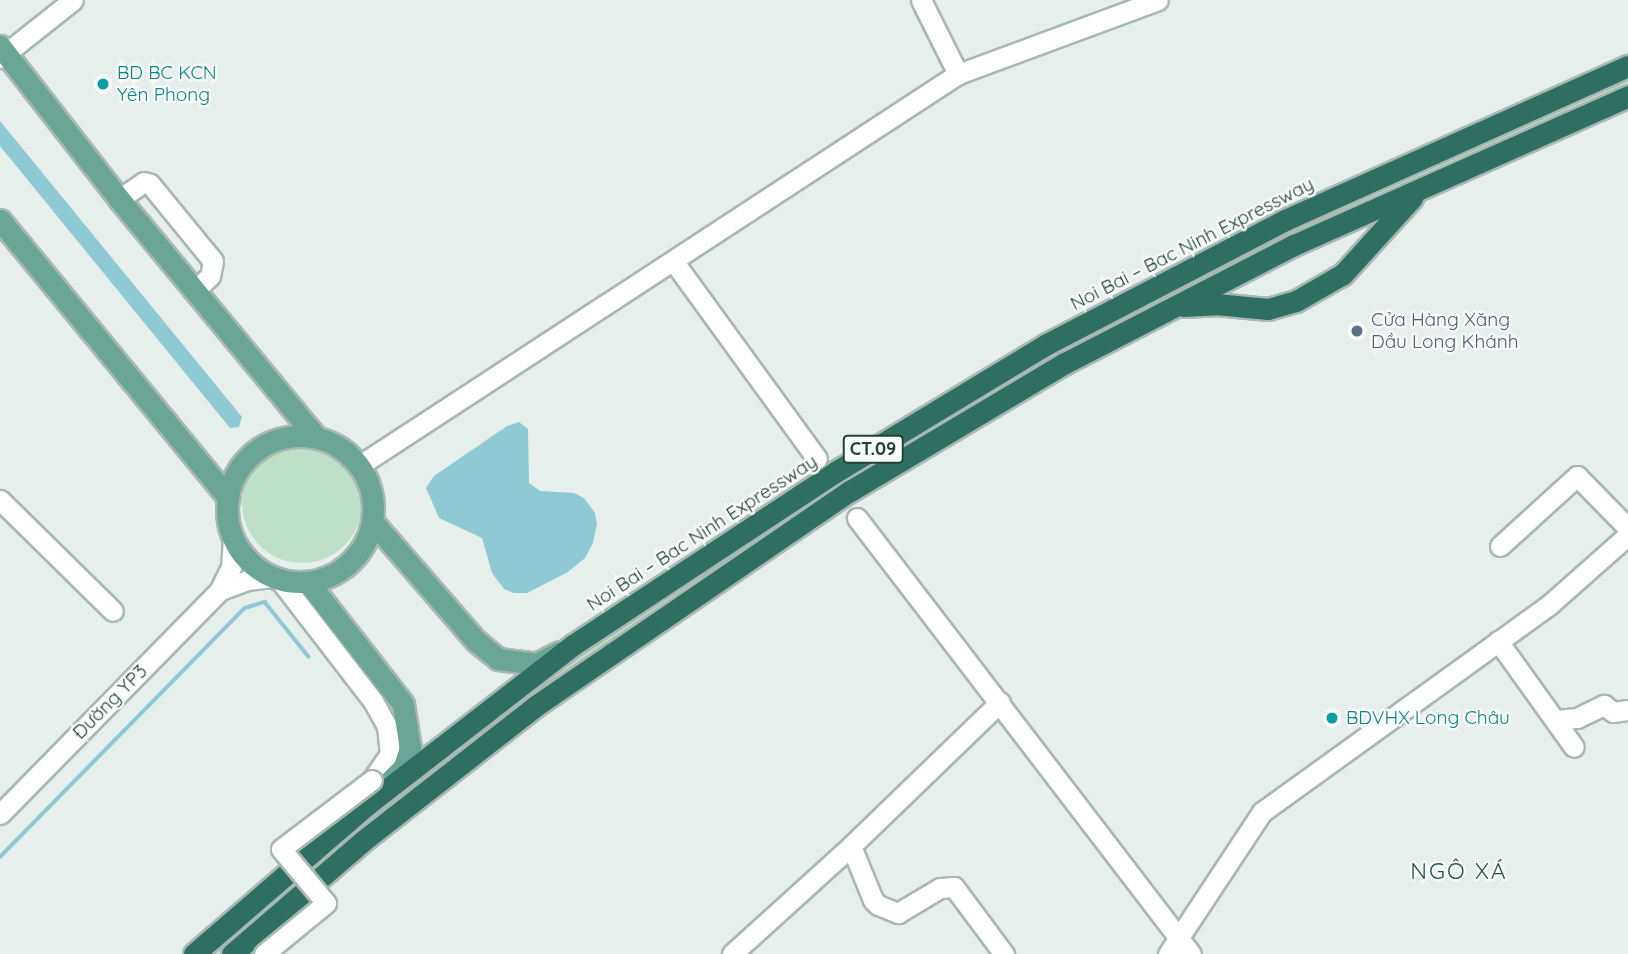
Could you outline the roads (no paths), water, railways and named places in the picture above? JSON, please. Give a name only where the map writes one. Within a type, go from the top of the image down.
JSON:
[{"type":"highway","name":"Noi Bai – Bac Ninh Expressway","points":[[194,954],[368,804],[573,645],[837,471],[1047,344],[1285,220],[1628,66]]},
{"type":"highway","name":"CT.09","points":[[232,954],[364,840],[537,705],[850,491],[1065,363],[1294,245],[1628,96]]},
{"type":"highway","points":[[1174,307],[1216,304],[1268,309],[1296,301],[1343,274],[1356,263],[1398,211],[1424,187]]},
{"type":"main road","points":[[2,53],[316,437]]},
{"type":"main road","points":[[0,220],[228,498]]},
{"type":"main road","points":[[288,436],[316,437],[338,445],[360,465],[373,496],[372,521],[363,547],[349,563],[332,575],[308,582],[275,578],[249,562],[233,540],[228,520],[228,498],[237,471],[259,448],[288,436]]},
{"type":"main road","points":[[372,521],[476,641],[498,659],[536,664],[573,645]]},
{"type":"main road","points":[[308,582],[403,704],[410,748],[404,767],[368,804]]},
{"type":"street","points":[[2,53],[73,0]]},
{"type":"street","points":[[921,0],[958,74]]},
{"type":"street","points":[[360,465],[958,74],[1158,0]]},
{"type":"street","points":[[119,199],[144,182],[150,184],[205,252],[214,268],[210,276],[194,291]]},
{"type":"street","points":[[674,262],[817,459]]},
{"type":"street","points":[[1500,546],[1577,476],[1628,528]]},
{"type":"street","points":[[0,500],[113,611]]},
{"type":"street","points":[[857,518],[1000,702],[1174,946],[1191,954]]},
{"type":"street","points":[[1174,946],[1262,812],[1550,604],[1628,535]]},
{"type":"street","points":[[220,590],[232,567],[233,540]]},
{"type":"street","points":[[220,590],[247,580],[275,578],[373,701],[387,726],[390,754],[372,780],[281,849],[326,904],[264,954]]},
{"type":"street","name":"Đường YP3","points":[[0,814],[220,590]]},
{"type":"street","points":[[1499,641],[1574,747]]},
{"type":"street","points":[[732,954],[851,846],[1000,702]]},
{"type":"street","points":[[1557,720],[1577,718],[1604,705],[1614,712],[1628,710]]},
{"type":"street","points":[[851,846],[873,900],[878,905],[898,914],[940,888],[954,887],[1004,954]]},
{"type":"water","points":[[0,121],[242,417],[239,427],[230,428],[0,146]]},
{"type":"water","points":[[519,422],[528,429],[529,483],[540,491],[574,493],[584,498],[595,513],[597,524],[593,543],[585,558],[568,572],[527,593],[514,593],[504,589],[492,573],[482,538],[439,518],[426,488],[434,476],[507,426]]},
{"type":"waterway","points":[[0,857],[245,608],[265,602],[309,657]]},
{"type":"tunnel","points":[[820,463],[857,518]]},
{"type":"place","name":"BD BC KCN Yên Phong","points":[[103,84]]},
{"type":"place","name":"Cửa Hàng Xăng Dầu Long Khánh","points":[[1357,331]]},
{"type":"place","name":"BDVHX Long Châu","points":[[1332,718]]},
{"type":"district","name":"NGÔ XÁ","points":[[1459,871]]}]
